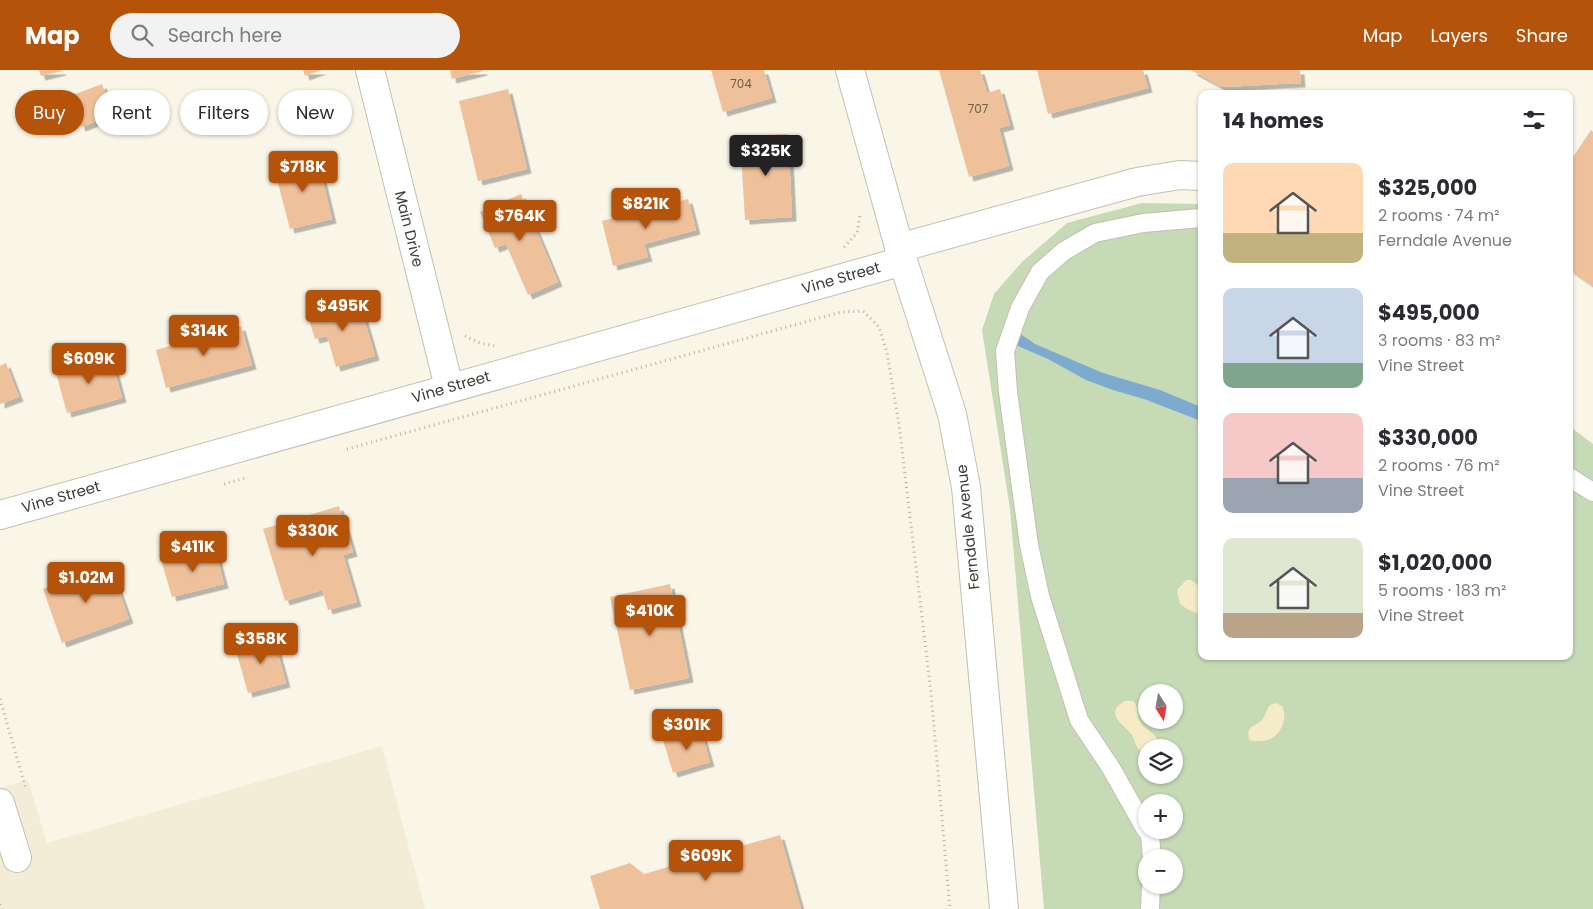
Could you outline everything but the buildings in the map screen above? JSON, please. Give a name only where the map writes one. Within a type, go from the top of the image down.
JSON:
[{"type":"street","name":"Main Drive","points":[[370,70],[449,387]]},
{"type":"street","name":"Ferndale Avenue","points":[[850,70],[901,254],[952,414],[966,487],[1004,909]]},
{"type":"street","name":"Vine Street","points":[[0,515],[449,387],[901,254],[1137,182],[1180,175],[1198,176]]},
{"type":"street","points":[[0,803],[16,858]]},
{"type":"lane","points":[[1138,816],[1111,768],[1079,720],[1040,596],[1027,536],[1008,392],[1005,351],[1020,308],[1040,272],[1064,252],[1095,234],[1144,223],[1198,218]]},
{"type":"lane","points":[[1573,480],[1593,492]]},
{"type":"lane","points":[[1150,909],[1151,894]]},
{"type":"path","points":[[838,251],[857,233],[860,215]]},
{"type":"path","points":[[344,450],[841,312],[863,311],[879,327],[882,336],[887,353],[899,424],[931,693],[950,909]]},
{"type":"path","points":[[463,335],[480,343],[498,346]]},
{"type":"path","points":[[0,699],[27,794]]},
{"type":"path","points":[[0,904],[1,909]]},
{"type":"shaded area","points":[[382,746],[425,909],[0,909],[0,788],[28,780],[47,843]]},
{"type":"green space","points":[[1142,203],[1198,204],[1198,660],[1573,660],[1573,429],[1593,444],[1593,909],[1044,909],[1010,509],[982,330],[994,294],[1022,262],[1067,223]]},
{"type":"sand","points":[[1186,580],[1191,580],[1198,586],[1198,614],[1180,604],[1177,590]]},
{"type":"sand","points":[[1125,701],[1133,701],[1138,717],[1138,729],[1147,729],[1157,739],[1138,739],[1138,748],[1132,735],[1117,719],[1115,710],[1118,705]]},
{"type":"sand","points":[[1276,703],[1282,706],[1284,710],[1283,724],[1279,732],[1267,740],[1249,740],[1250,728],[1264,717],[1270,705]]},
{"type":"water","points":[[1013,329],[1035,344],[1103,373],[1160,390],[1198,406],[1198,420],[1144,399],[1086,380],[1048,359],[1013,344]]}]
